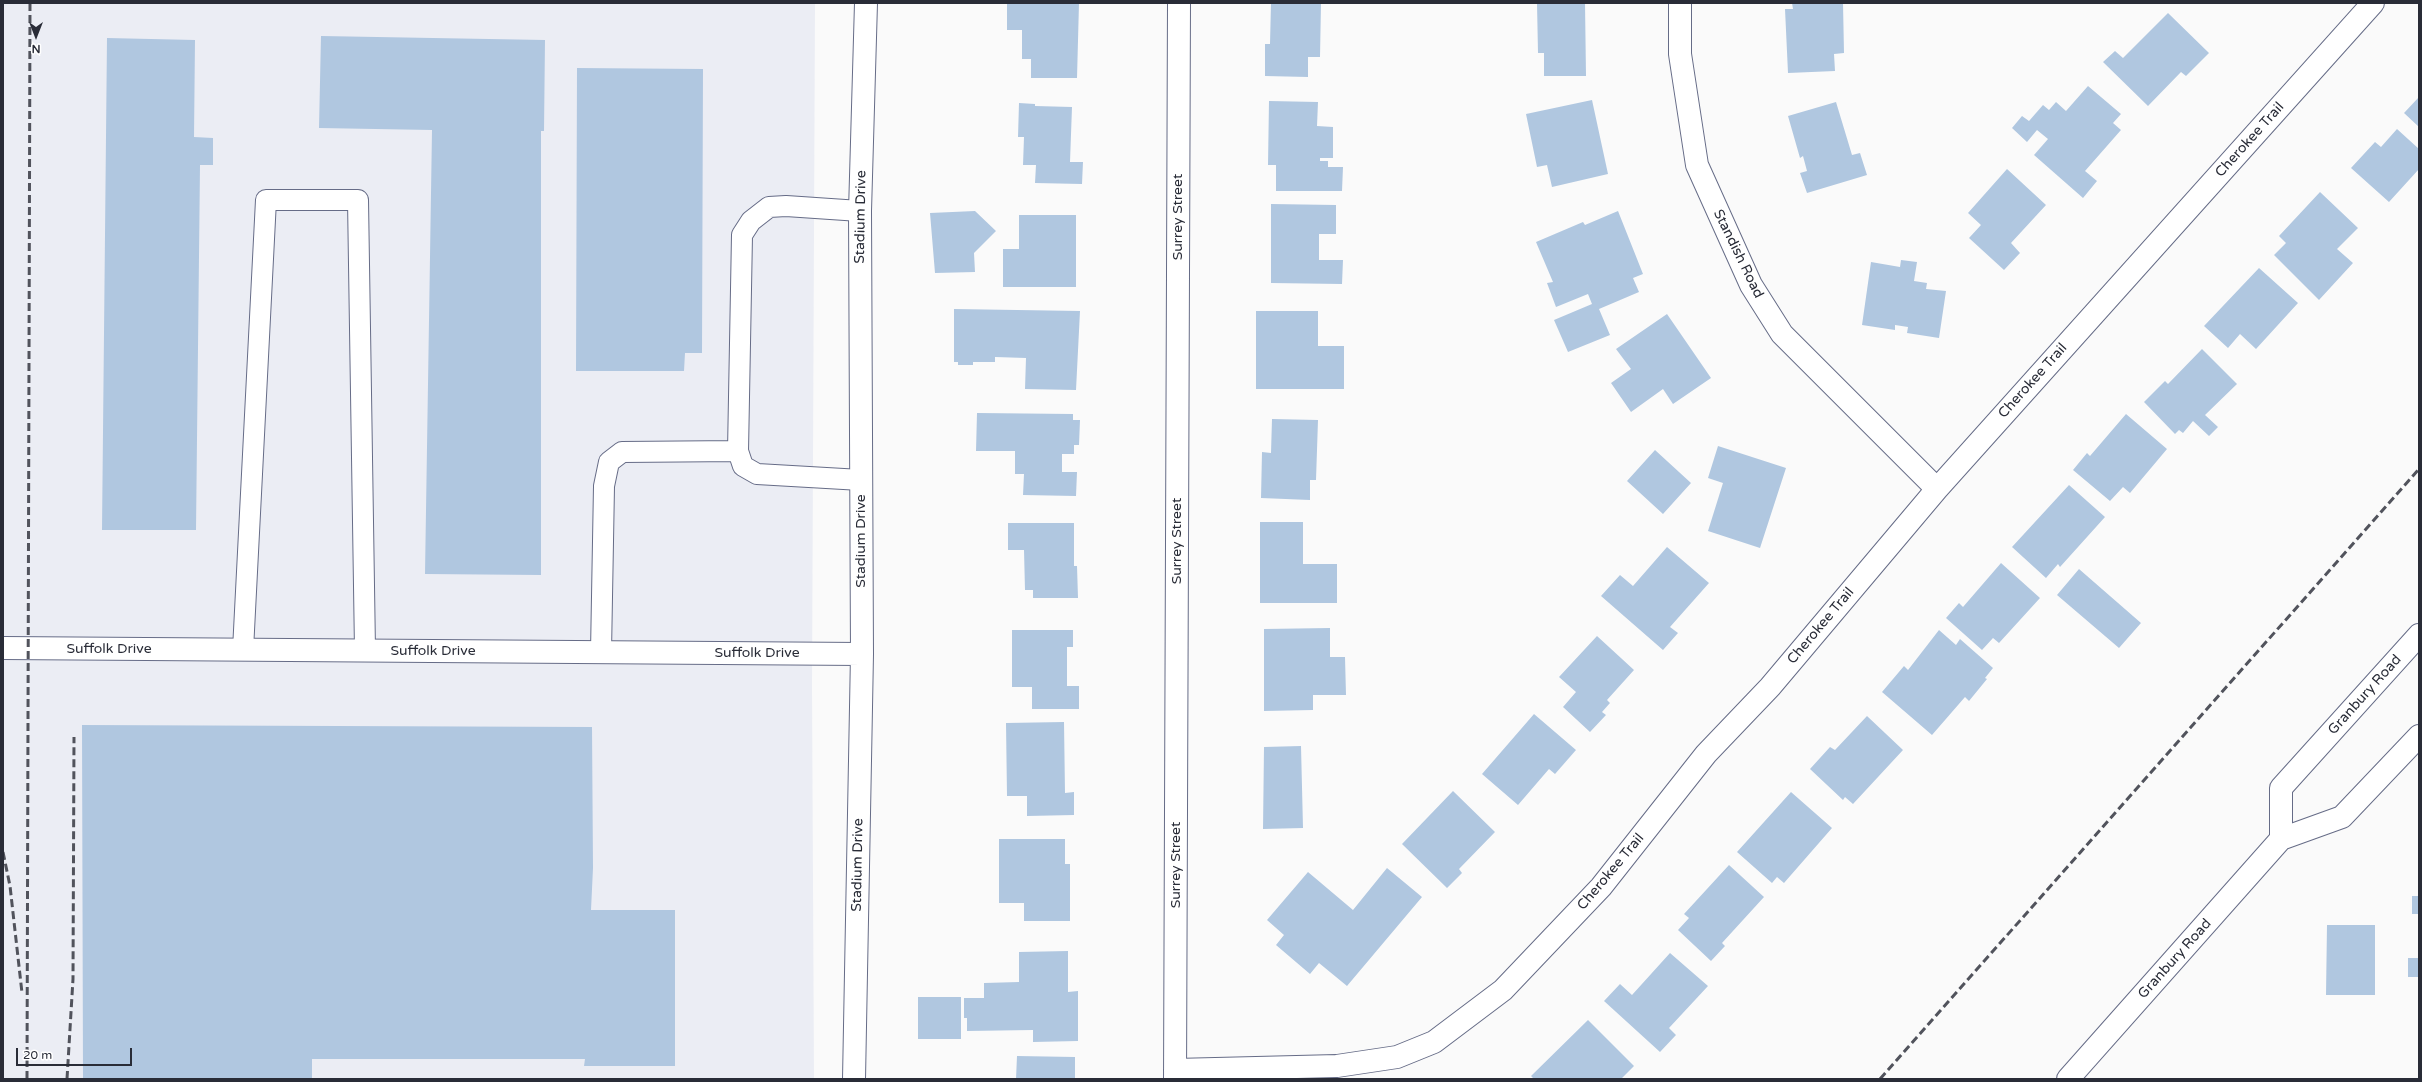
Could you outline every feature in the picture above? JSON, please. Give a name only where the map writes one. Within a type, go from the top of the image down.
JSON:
[{"type":"street","name":"Stadium Drive","points":[[854,1079],[862,654],[860,211],[866,3]]},
{"type":"street","name":"Surrey Street","points":[[1175,1075],[1179,3]]},
{"type":"street","name":"Standish Road","points":[[1680,3],[1680,54],[1697,165],[1751,285],[1782,334],[1937,489]]},
{"type":"street","name":"Cherokee Trail","points":[[1175,1075],[1337,1066],[1397,1057],[1434,1042],[1503,990],[1601,887],[1706,754],[1770,686],[1937,489],[2373,3]]},
{"type":"street","name":"Granbury Road","points":[[2281,839],[2281,788],[2419,635]]},
{"type":"street","name":"Suffolk Drive","points":[[3,648],[862,654]]},
{"type":"street","name":"Granbury Road","points":[[2068,1079],[2281,839],[2342,818],[2419,736]]},
{"type":"lane","points":[[243,650],[266,200],[358,200],[365,650]]},
{"type":"lane","points":[[860,211],[786,206],[769,207],[751,221],[742,235],[738,451],[743,466],[757,474],[861,480]]},
{"type":"lane","points":[[601,652],[604,486],[609,462],[622,452],[738,451]]},
{"type":"shaded area","points":[[3,3],[815,3],[812,686],[814,1079],[3,1079]]},
{"type":"building","points":[[1007,3],[1079,3],[1077,78],[1031,78],[1031,59],[1022,59],[1022,30],[1007,30]]},
{"type":"building","points":[[1271,3],[1321,3],[1320,57],[1308,57],[1308,77],[1265,76],[1265,44],[1270,44]]},
{"type":"building","points":[[1537,3],[1585,3],[1586,76],[1544,76],[1544,53],[1538,53]]},
{"type":"building","points":[[1792,3],[1843,3],[1844,53],[1834,54],[1835,71],[1788,73],[1785,9],[1793,9]]},
{"type":"building","points":[[2168,13],[2209,53],[2186,76],[2181,72],[2148,106],[2103,62],[2115,51],[2123,58]]},
{"type":"building","points":[[321,36],[545,40],[544,131],[541,131],[541,575],[425,574],[432,130],[319,128]]},
{"type":"building","points":[[107,38],[195,40],[194,137],[213,138],[213,165],[200,165],[196,530],[102,530]]},
{"type":"building","points":[[577,68],[703,69],[702,353],[685,353],[684,371],[576,371]]},
{"type":"building","points":[[2088,86],[2121,114],[2113,123],[2121,130],[2085,171],[2097,181],[2083,198],[2034,155],[2048,139],[2037,130],[2027,142],[2012,128],[2022,116],[2029,121],[2043,105],[2049,110],[2056,102],[2066,111]]},
{"type":"building","points":[[2419,97],[2419,127],[2404,113]]},
{"type":"building","points":[[1592,100],[1608,174],[1552,187],[1547,165],[1537,167],[1526,114]]},
{"type":"building","points":[[1269,101],[1318,102],[1317,126],[1333,127],[1333,158],[1320,158],[1320,161],[1328,161],[1328,167],[1343,167],[1342,191],[1276,191],[1276,165],[1268,165]]},
{"type":"building","points":[[1836,102],[1852,155],[1860,153],[1867,175],[1807,193],[1800,173],[1807,171],[1803,156],[1800,158],[1788,116]]},
{"type":"building","points":[[1019,103],[1035,104],[1035,106],[1072,107],[1070,162],[1083,162],[1082,184],[1035,183],[1036,165],[1023,165],[1024,137],[1018,137]]},
{"type":"building","points":[[2397,129],[2419,149],[2419,169],[2389,202],[2351,168],[2375,142],[2381,147]]},
{"type":"building","points":[[2007,169],[2046,205],[2011,243],[2020,253],[2004,270],[1969,238],[1981,225],[1968,213]]},
{"type":"building","points":[[2320,192],[2358,228],[2337,249],[2353,263],[2319,300],[2274,255],[2286,243],[2279,236]]},
{"type":"building","points":[[1271,204],[1336,205],[1336,234],[1319,234],[1319,260],[1343,260],[1342,284],[1271,283]]},
{"type":"building","points":[[975,211],[996,231],[974,253],[975,272],[935,273],[930,213]]},
{"type":"building","points":[[1618,211],[1643,274],[1633,278],[1639,292],[1599,309],[1610,335],[1568,352],[1554,320],[1592,304],[1588,294],[1556,307],[1547,283],[1553,282],[1536,242],[1583,222],[1585,225]]},
{"type":"building","points":[[1019,215],[1076,215],[1076,287],[1003,287],[1003,249],[1019,249]]},
{"type":"building","points":[[1901,260],[1917,262],[1914,281],[1927,283],[1926,289],[1946,291],[1939,338],[1907,333],[1908,327],[1895,325],[1895,330],[1862,325],[1871,262],[1900,267]]},
{"type":"building","points":[[2259,268],[2298,303],[2256,349],[2240,334],[2228,348],[2204,326]]},
{"type":"building","points":[[954,309],[1080,311],[1076,390],[1025,389],[1026,358],[995,357],[995,362],[973,362],[973,365],[958,365],[958,362],[954,362]]},
{"type":"building","points":[[1256,311],[1318,311],[1318,346],[1344,346],[1344,389],[1256,389]]},
{"type":"building","points":[[1667,314],[1711,378],[1673,404],[1663,389],[1631,412],[1611,383],[1631,369],[1616,349]]},
{"type":"building","points":[[2202,349],[2237,384],[2205,415],[2218,427],[2209,436],[2193,421],[2183,433],[2179,430],[2175,434],[2144,402],[2165,381],[2168,384]]},
{"type":"building","points":[[977,413],[1073,414],[1073,420],[1080,420],[1079,445],[1074,445],[1074,454],[1062,454],[1062,472],[1077,472],[1076,496],[1023,495],[1024,474],[1015,474],[1015,451],[976,451]]},
{"type":"building","points":[[2126,414],[2167,449],[2130,493],[2123,487],[2110,501],[2073,470],[2087,453],[2090,456]]},
{"type":"building","points":[[1272,419],[1318,420],[1316,480],[1310,480],[1310,500],[1261,498],[1262,452],[1271,453]]},
{"type":"building","points":[[1718,446],[1786,468],[1760,548],[1708,531],[1723,483],[1708,478]]},
{"type":"building","points":[[1655,450],[1691,483],[1663,514],[1627,481]]},
{"type":"building","points":[[2069,485],[2105,517],[2060,567],[2058,564],[2046,578],[2012,547]]},
{"type":"building","points":[[1260,522],[1303,522],[1303,564],[1337,564],[1337,603],[1260,603]]},
{"type":"building","points":[[1008,523],[1074,523],[1074,566],[1077,566],[1078,598],[1033,598],[1033,590],[1025,590],[1024,550],[1008,550]]},
{"type":"building","points":[[1667,547],[1709,583],[1670,627],[1678,633],[1663,650],[1601,596],[1620,575],[1633,586]]},
{"type":"building","points":[[2001,563],[2040,598],[1999,643],[1993,638],[1982,650],[1946,618],[1959,603],[1963,607]]},
{"type":"building","points":[[2079,569],[2141,623],[2119,648],[2057,595]]},
{"type":"building","points":[[1330,628],[1330,657],[1345,657],[1346,695],[1313,695],[1313,710],[1264,711],[1264,629]]},
{"type":"building","points":[[1012,630],[1073,630],[1073,647],[1067,647],[1067,686],[1079,686],[1079,709],[1032,709],[1032,687],[1012,687]]},
{"type":"building","points":[[1939,630],[1956,645],[1960,639],[1993,668],[1985,678],[1987,679],[1969,701],[1965,697],[1932,735],[1882,692],[1904,666],[1908,670]]},
{"type":"building","points":[[1597,636],[1634,670],[1607,700],[1610,703],[1602,712],[1606,715],[1590,732],[1563,707],[1576,692],[1559,677]]},
{"type":"building","points":[[1534,714],[1576,750],[1555,774],[1549,769],[1518,805],[1482,774]]},
{"type":"building","points":[[1867,716],[1903,750],[1853,804],[1845,797],[1843,800],[1810,769],[1830,747],[1835,750]]},
{"type":"building","points":[[1064,722],[1065,793],[1074,792],[1074,815],[1027,816],[1027,796],[1007,796],[1006,723]]},
{"type":"building","points":[[82,725],[592,727],[593,868],[591,910],[675,910],[675,1066],[584,1066],[585,1059],[312,1059],[312,1079],[83,1079]]},
{"type":"building","points":[[1301,746],[1303,828],[1263,829],[1264,747]]},
{"type":"building","points":[[1453,791],[1495,832],[1459,869],[1462,873],[1447,888],[1402,844]]},
{"type":"building","points":[[1791,792],[1832,828],[1784,883],[1777,877],[1772,883],[1737,852]]},
{"type":"building","points":[[999,839],[1065,839],[1065,864],[1070,864],[1070,921],[1024,921],[1024,903],[999,903]]},
{"type":"building","points":[[1729,865],[1764,897],[1722,943],[1725,946],[1711,961],[1678,930],[1689,918],[1684,914]]},
{"type":"building","points":[[1387,868],[1422,897],[1347,986],[1319,963],[1310,974],[1276,945],[1284,935],[1267,920],[1308,872],[1353,910]]},
{"type":"building","points":[[2412,896],[2419,896],[2419,914],[2412,914]]},
{"type":"building","points":[[2327,925],[2375,925],[2375,995],[2326,995]]},
{"type":"building","points":[[1068,951],[1068,992],[1078,991],[1078,1041],[1033,1042],[1033,1030],[967,1031],[967,1018],[964,1018],[964,998],[984,998],[984,983],[1019,982],[1019,952]]},
{"type":"building","points":[[1670,953],[1708,986],[1669,1028],[1676,1035],[1660,1052],[1604,1001],[1620,984],[1632,995]]},
{"type":"building","points":[[2408,958],[2419,958],[2419,977],[2408,977]]},
{"type":"building","points":[[918,997],[961,997],[961,1039],[918,1039]]},
{"type":"building","points":[[1588,1020],[1634,1066],[1621,1079],[1534,1079],[1531,1076]]},
{"type":"building","points":[[1017,1056],[1075,1057],[1075,1079],[1016,1079]]},
{"type":"railway","points":[[27,1079],[30,3]]},
{"type":"railway","points":[[1880,1079],[2419,469]]},
{"type":"railway","points":[[67,1079],[73,979],[74,737]]},
{"type":"railway","points":[[3,852],[10,886],[22,993]]}]
